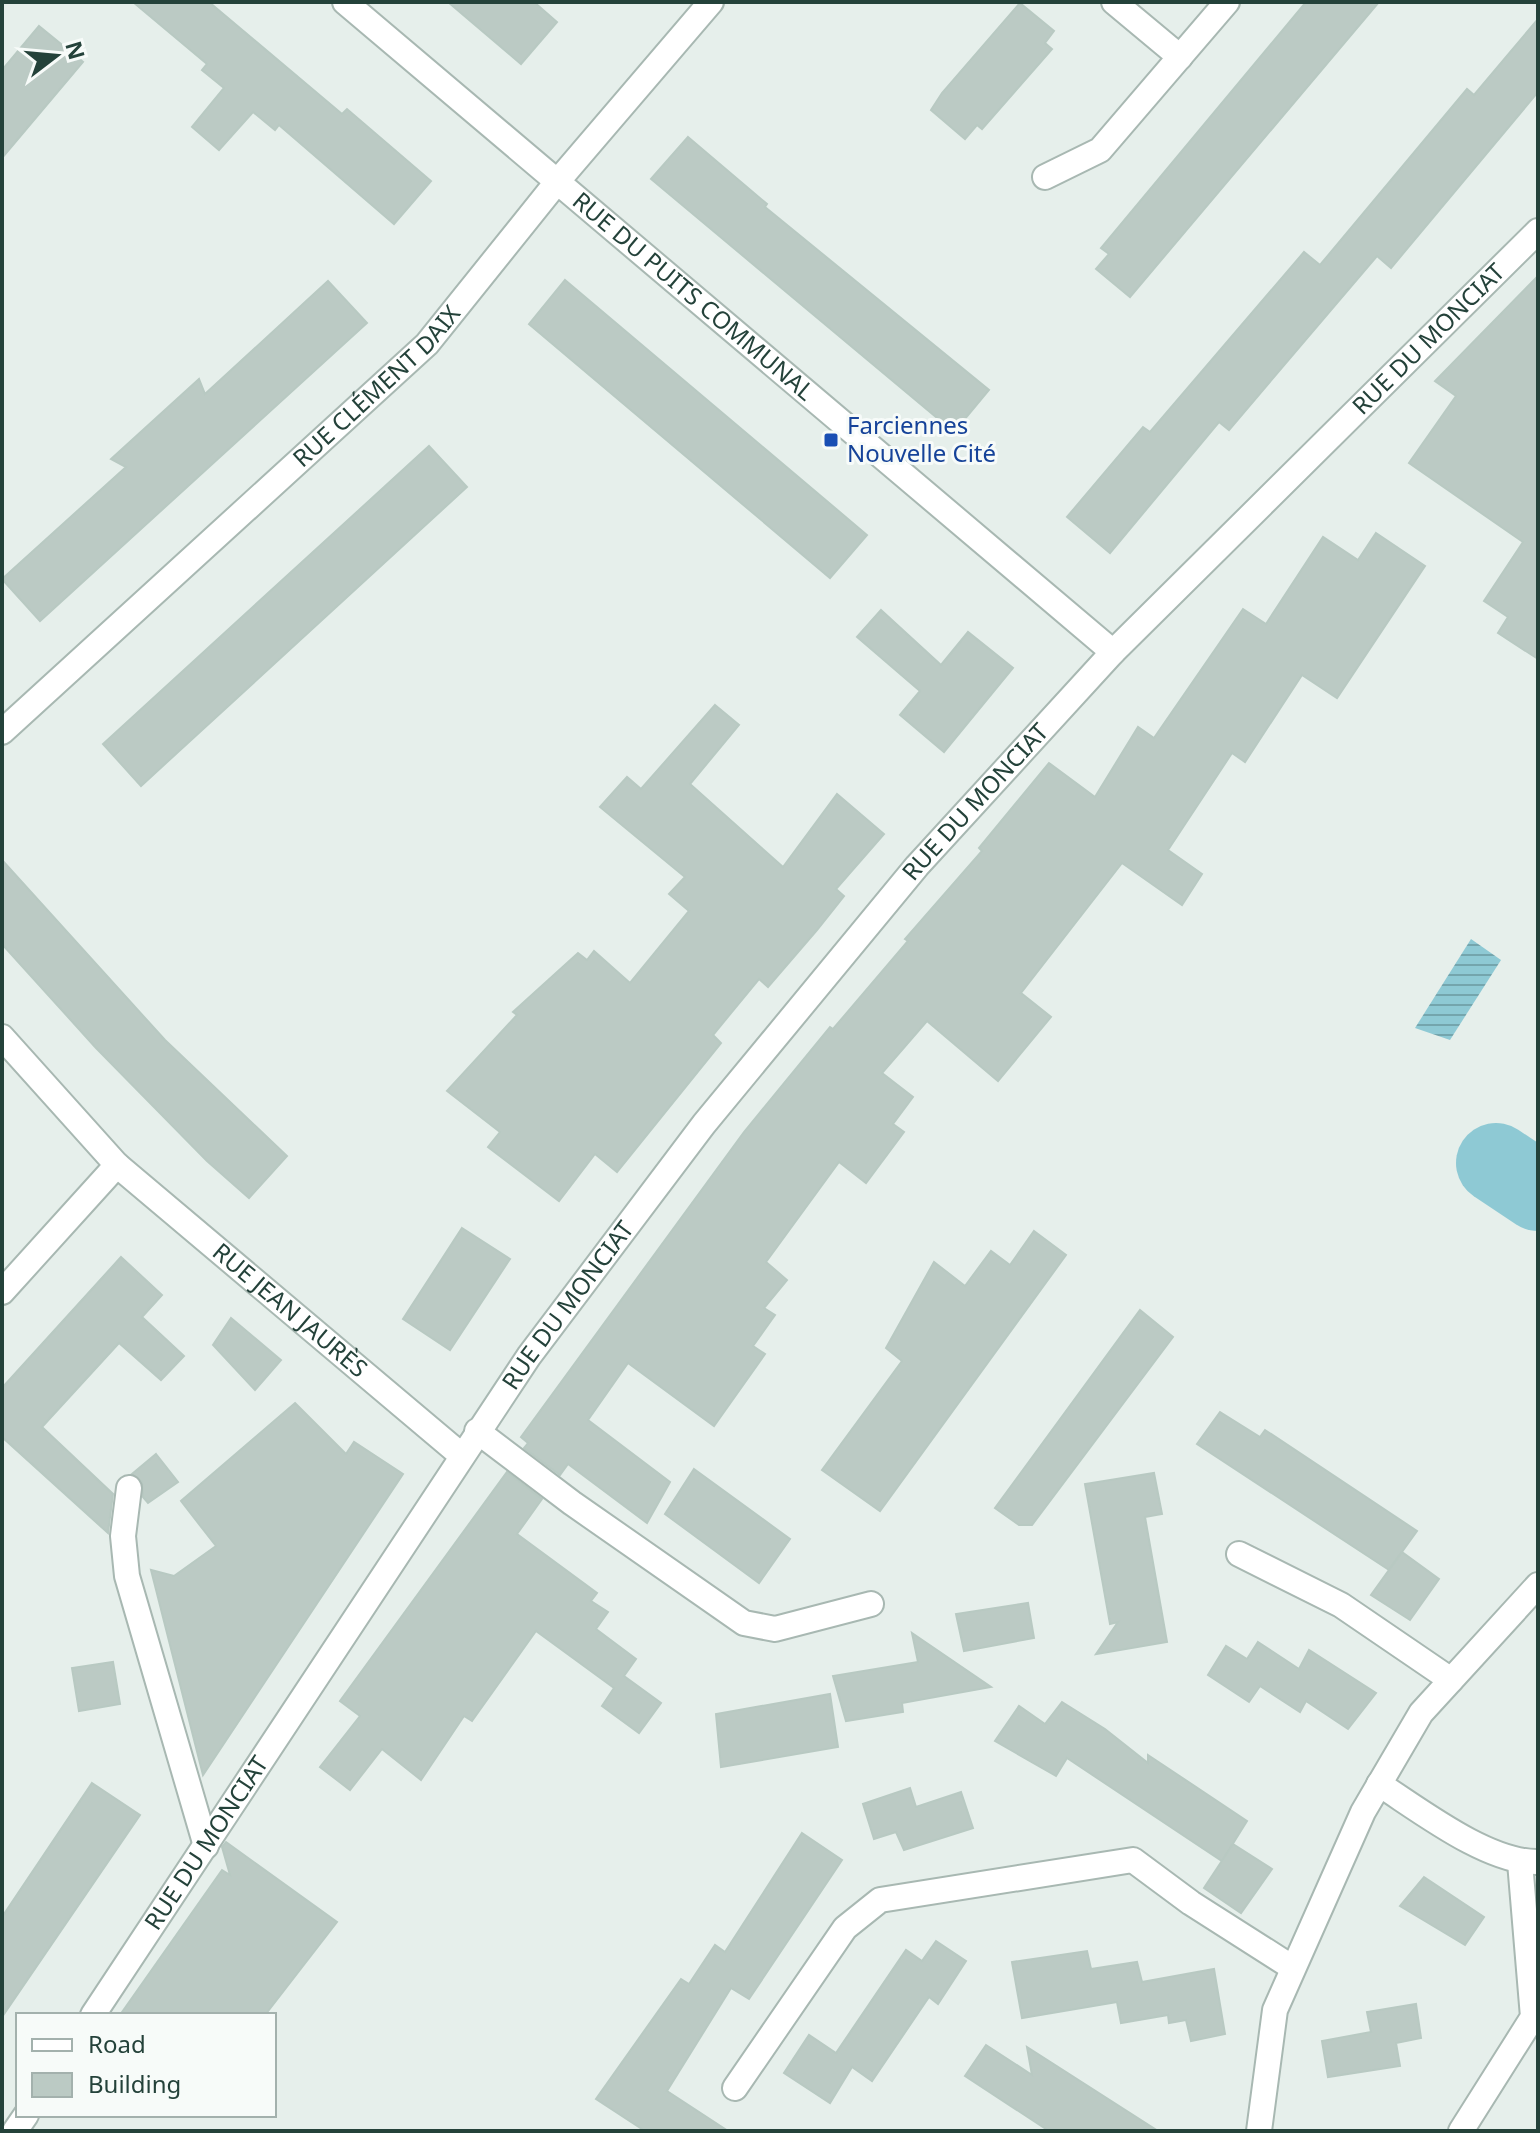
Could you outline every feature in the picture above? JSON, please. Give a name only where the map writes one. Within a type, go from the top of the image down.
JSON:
[{"type":"street","name":"RUE DU PUITS COMMUNAL","points":[[345,2],[1113,652]]},
{"type":"street","name":"RUE CLÉMENT DAIX","points":[[6,720],[133,616],[427,344],[557,182],[711,2]]},
{"type":"street","points":[[1114,2],[1180,57]]},
{"type":"street","points":[[1045,177],[1100,150],[1227,2]]},
{"type":"street","name":"RUE DU MONCIAT","points":[[94,2013],[477,1431],[529,1356],[704,1124],[917,866],[1113,652],[1538,231]]},
{"type":"street","name":"RUE JEAN JAURÈS","points":[[2,1037],[117,1165],[461,1455]]},
{"type":"street","points":[[2,1292],[117,1165]]},
{"type":"street","points":[[477,1431],[572,1503],[744,1623],[775,1629],[871,1604]]},
{"type":"street","points":[[129,1488],[123,1536],[127,1576],[206,1846]]},
{"type":"street","points":[[1239,1554],[1341,1605],[1451,1680]]},
{"type":"street","points":[[1259,2131],[1275,2010],[1363,1812],[1421,1713],[1538,1585]]},
{"type":"street","points":[[1379,1784],[1453,1832],[1529,1862],[1533,2017],[1461,2131]]},
{"type":"street","points":[[735,2088],[845,1928],[880,1900],[1133,1860],[1191,1903],[1293,1968]]},
{"type":"water","points":[[1471,939],[1501,960],[1450,1040],[1415,1028]]},
{"type":"building","points":[[133,2],[209,2],[342,114],[347,109],[431,181],[394,224],[279,125],[275,130],[253,112],[219,150],[192,127],[224,88],[202,70],[207,64]]},
{"type":"building","points":[[448,2],[534,2],[557,22],[521,64]]},
{"type":"building","points":[[1306,2],[1379,2],[1130,297],[1096,269],[1109,254],[1101,248]]},
{"type":"building","points":[[1020,3],[1054,31],[1045,43],[1052,49],[982,129],[977,125],[965,139],[931,110],[942,93]]},
{"type":"building","points":[[1538,19],[1538,92],[1391,268],[1377,256],[1229,430],[1219,422],[1110,553],[1067,517],[1143,427],[1150,432],[1304,252],[1320,265],[1467,89],[1474,95]]},
{"type":"building","points":[[39,26],[83,62],[2,158],[2,70]]},
{"type":"building","points":[[688,137],[767,204],[765,207],[989,390],[954,432],[651,179]]},
{"type":"building","points":[[1538,276],[1538,659],[1498,633],[1508,617],[1484,601],[1523,542],[1409,463],[1456,396],[1435,381]]},
{"type":"building","points":[[565,280],[867,535],[830,578],[529,324]]},
{"type":"building","points":[[328,281],[367,323],[40,621],[2,579],[126,467],[111,459],[199,379],[205,394]]},
{"type":"building","points":[[429,446],[467,487],[141,786],[103,744]]},
{"type":"building","points":[[1376,533],[1425,566],[1337,698],[1302,675],[1245,762],[1232,753],[1168,850],[1202,874],[1182,905],[1122,863],[1021,993],[1051,1017],[998,1081],[927,1021],[882,1073],[913,1097],[893,1124],[904,1132],[866,1183],[839,1162],[766,1262],[787,1280],[764,1308],[775,1315],[753,1346],[765,1354],[714,1426],[628,1363],[588,1420],[670,1482],[647,1523],[568,1464],[560,1475],[524,1448],[528,1443],[521,1437],[744,1132],[830,1027],[833,1029],[908,941],[905,939],[982,851],[979,848],[1049,763],[1095,797],[1138,727],[1154,738],[1243,609],[1266,624],[1323,537],[1358,560]]},
{"type":"building","points":[[881,610],[941,665],[968,632],[1013,668],[944,752],[900,715],[920,691],[857,637]]},
{"type":"building","points":[[715,705],[739,725],[690,784],[783,867],[837,794],[884,834],[836,889],[844,896],[817,930],[768,987],[759,979],[713,1035],[721,1043],[617,1172],[595,1154],[559,1201],[488,1147],[500,1132],[447,1091],[517,1015],[513,1012],[578,953],[587,960],[594,951],[630,983],[689,911],[669,894],[685,877],[600,807],[627,777],[641,789]]},
{"type":"building","points":[[2,860],[165,1040],[287,1156],[249,1198],[207,1161],[96,1048],[2,944]]},
{"type":"building","points":[[462,1228],[510,1259],[450,1350],[403,1319]]},
{"type":"building","points":[[1034,1231],[1066,1255],[880,1511],[822,1470],[902,1361],[886,1348],[934,1262],[965,1286],[991,1251],[1010,1265]]},
{"type":"building","points":[[121,1257],[162,1295],[142,1317],[184,1356],[161,1380],[119,1343],[42,1427],[113,1494],[108,1533],[2,1437],[2,1388]]},
{"type":"building","points":[[1140,1310],[1173,1337],[1032,1525],[1019,1525],[995,1508]]},
{"type":"building","points":[[231,1318],[281,1360],[255,1390],[213,1345]]},
{"type":"building","points":[[295,1403],[346,1454],[354,1442],[403,1474],[203,1775],[151,1570],[174,1576],[216,1546],[181,1501]]},
{"type":"building","points":[[1220,1412],[1260,1437],[1265,1430],[1417,1531],[1389,1570],[1197,1444]]},
{"type":"building","points":[[156,1454],[178,1482],[148,1503],[143,1497],[142,1482],[132,1474]]},
{"type":"building","points":[[694,1469],[790,1539],[759,1583],[665,1514]]},
{"type":"building","points":[[507,1472],[542,1499],[517,1534],[597,1593],[591,1601],[608,1612],[596,1629],[636,1659],[624,1676],[661,1703],[639,1733],[602,1706],[614,1688],[536,1631],[472,1721],[464,1716],[421,1780],[382,1749],[350,1790],[320,1767],[360,1716],[340,1701]]},
{"type":"building","points":[[1154,1473],[1162,1514],[1145,1517],[1167,1642],[1096,1654],[1118,1622],[1110,1624],[1085,1484]]},
{"type":"building","points":[[1402,1552],[1439,1579],[1410,1620],[1371,1595]]},
{"type":"building","points":[[1028,1603],[1034,1638],[964,1651],[956,1614]]},
{"type":"building","points":[[912,1633],[991,1687],[902,1703],[903,1712],[846,1721],[833,1676],[918,1662]]},
{"type":"building","points":[[1258,1642],[1299,1669],[1309,1650],[1376,1693],[1348,1729],[1306,1701],[1300,1712],[1260,1686],[1249,1702],[1208,1675],[1226,1646],[1247,1659]]},
{"type":"building","points":[[113,1662],[120,1704],[79,1711],[72,1668]]},
{"type":"building","points":[[830,1694],[838,1747],[721,1767],[716,1714]]},
{"type":"building","points":[[1062,1702],[1105,1729],[1148,1763],[1148,1755],[1247,1821],[1222,1861],[1067,1758],[1056,1776],[995,1741],[1019,1706],[1045,1724]]},
{"type":"building","points":[[92,1783],[140,1815],[2,2017],[2,1917]]},
{"type":"building","points":[[910,1788],[916,1807],[961,1792],[973,1828],[904,1850],[896,1832],[874,1839],[863,1804]]},
{"type":"building","points":[[802,1833],[842,1860],[749,1999],[731,1988],[667,2091],[728,2131],[645,2131],[596,2099],[681,1979],[689,1984],[715,1945],[725,1952]]},
{"type":"building","points":[[226,1842],[337,1922],[267,2013],[121,2013],[222,1870],[230,1875],[222,1847]]},
{"type":"building","points":[[1233,1844],[1272,1869],[1241,1913],[1204,1888]]},
{"type":"building","points":[[1424,1877],[1484,1917],[1465,1945],[1400,1906]]},
{"type":"building","points":[[936,1941],[966,1961],[938,2004],[929,1997],[872,2081],[852,2067],[830,2103],[784,2073],[809,2035],[836,2053],[906,1950],[922,1961]]},
{"type":"building","points":[[1087,1951],[1091,1969],[1137,1962],[1142,1982],[1214,1969],[1225,2034],[1191,2041],[1186,2020],[1169,2023],[1168,2015],[1121,2023],[1117,2002],[1022,2018],[1012,1962]]},
{"type":"building","points":[[1416,2004],[1421,2038],[1396,2043],[1400,2066],[1328,2077],[1322,2041],[1371,2032],[1367,2012]]},
{"type":"building","points":[[986,2045],[1032,2075],[1027,2047],[1158,2131],[1049,2131],[965,2076]]},
{"type":"waterway","points":[[1496,1163],[1538,1191]]},
{"type":"place","name":"Farciennes Nouvelle Cité","points":[[831,440]]}]
